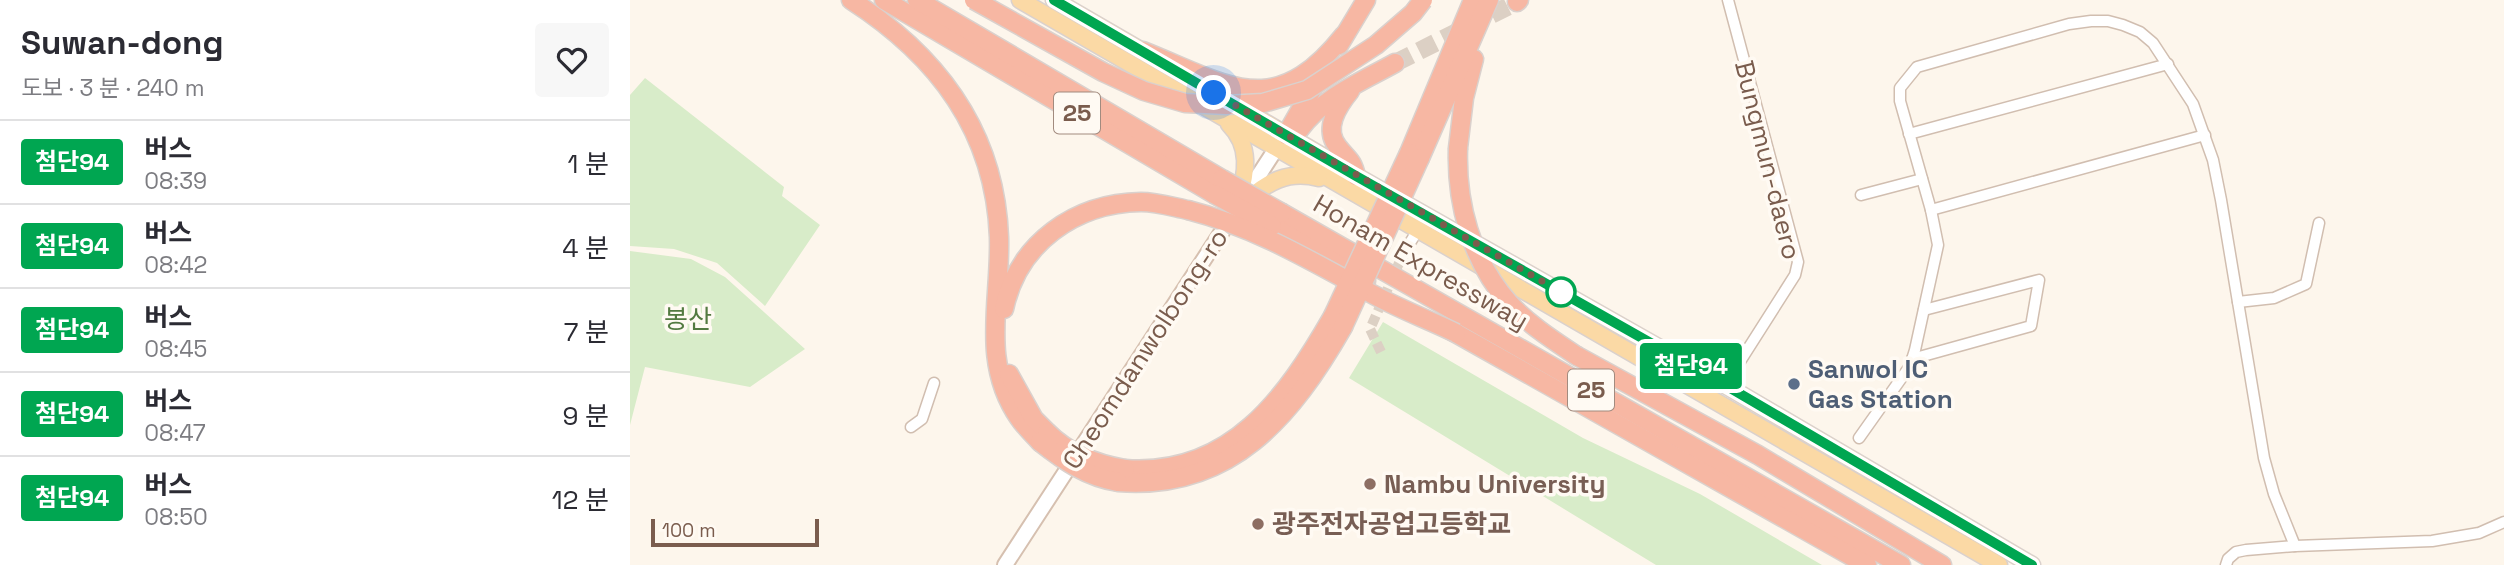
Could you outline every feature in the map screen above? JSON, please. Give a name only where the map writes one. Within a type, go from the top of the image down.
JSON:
[{"type":"highway","points":[[851,0],[880,18],[920,52],[946,82],[981,147],[997,207],[999,238],[995,358],[999,378],[1019,418],[1044,437],[1085,458],[1112,467],[1136,470],[1163,468],[1195,460],[1241,436],[1283,395],[1308,359],[1338,306],[1415,156],[1489,0]]},
{"type":"highway","name":"Honam Expressway","points":[[884,0],[1901,565]]},
{"type":"highway","name":"Honam Expressway","points":[[917,0],[1218,187]]},
{"type":"highway","points":[[974,0],[1103,72],[1144,91],[1185,103],[1226,105],[1263,103],[1307,90],[1376,45],[1413,13],[1423,0]]},
{"type":"highway","points":[[1281,141],[1366,0]]},
{"type":"highway","points":[[1415,156],[1472,0]]},
{"type":"highway","points":[[1496,0],[1469,73],[1459,130],[1458,192],[1469,234],[1479,257],[1509,303],[1530,323],[1577,356],[1758,455],[1942,565]]},
{"type":"highway","points":[[1143,51],[1228,86],[1266,90],[1283,86],[1312,70],[1325,59],[1344,35]]},
{"type":"highway","points":[[1281,141],[1299,130],[1312,112],[1344,90],[1395,63]]},
{"type":"highway","points":[[1348,180],[1352,161],[1337,146],[1331,134],[1333,117],[1354,86]]},
{"type":"highway","points":[[1044,437],[1011,378],[1004,358],[1001,325],[1004,306],[1010,286],[1035,246],[1053,230],[1095,208],[1144,202],[1225,220],[1266,237],[1376,296],[1457,333]]},
{"type":"highway","name":"Honam Expressway","points":[[1277,220],[1457,333],[1867,565]]},
{"type":"main road","points":[[1020,0],[1213,112],[1281,141]]},
{"type":"main road","points":[[1054,0],[1143,51],[1281,141],[1348,180],[1725,385],[2032,565]]},
{"type":"main road","points":[[1213,112],[1235,130],[1246,153],[1244,178],[1233,214]]},
{"type":"main road","points":[[1233,214],[1262,187],[1283,177],[1303,174],[1348,180],[1418,230],[1999,565]]},
{"type":"street","name":"Bungmun-daero","points":[[1725,385],[1795,275],[1798,262],[1728,0]]},
{"type":"street","points":[[1859,438],[1910,366],[1938,245],[1931,210],[1900,101],[1900,88],[1917,67],[2069,24],[2099,21],[2123,25],[2140,32],[2153,43],[2193,104],[2205,135],[2221,200],[2264,458],[2274,494],[2295,546]]},
{"type":"street","points":[[1909,134],[2168,64]]},
{"type":"street","points":[[1931,210],[2205,135]]},
{"type":"street","name":"Cheomdanwolbong-ro","points":[[1005,565],[1281,141]]},
{"type":"street","points":[[1861,195],[1922,179]]},
{"type":"street","points":[[2238,302],[2274,298],[2306,284],[2319,223]]},
{"type":"street","points":[[1403,254],[1418,230]]},
{"type":"street","points":[[1912,359],[2031,326],[2039,280],[1924,310]]},
{"type":"street","points":[[911,427],[922,419],[934,383]]},
{"type":"street","points":[[2226,565],[2236,552],[2295,546],[2431,541],[2479,533],[2504,522]]},
{"type":"green space","points":[[645,78],[784,187],[782,196],[820,225],[765,306],[717,263],[674,249],[630,246],[630,95]]},
{"type":"green space","name":"봉산","points":[[630,251],[691,259],[725,277],[805,349],[750,387],[645,367],[630,425]]},
{"type":"green space","points":[[1383,322],[1583,438],[1700,494],[1822,565],[1656,565],[1349,378]]},
{"type":"tunnel","points":[[1395,63],[1517,2]]},
{"type":"tunnel","points":[[1381,352],[1370,329],[1403,254]]},
{"type":"bus line","name":"첨단94","points":[[1054,0],[1356,176],[1725,385],[2032,565]]},
{"type":"place","name":"Sanwol IC Gas Station","points":[[1794,384]]},
{"type":"place","name":"Nambu University","points":[[1370,484]]},
{"type":"place","name":"광주전자공업고등학교","points":[[1258,524]]},
{"type":"route","points":[[1214,93],[1561,292]]}]
